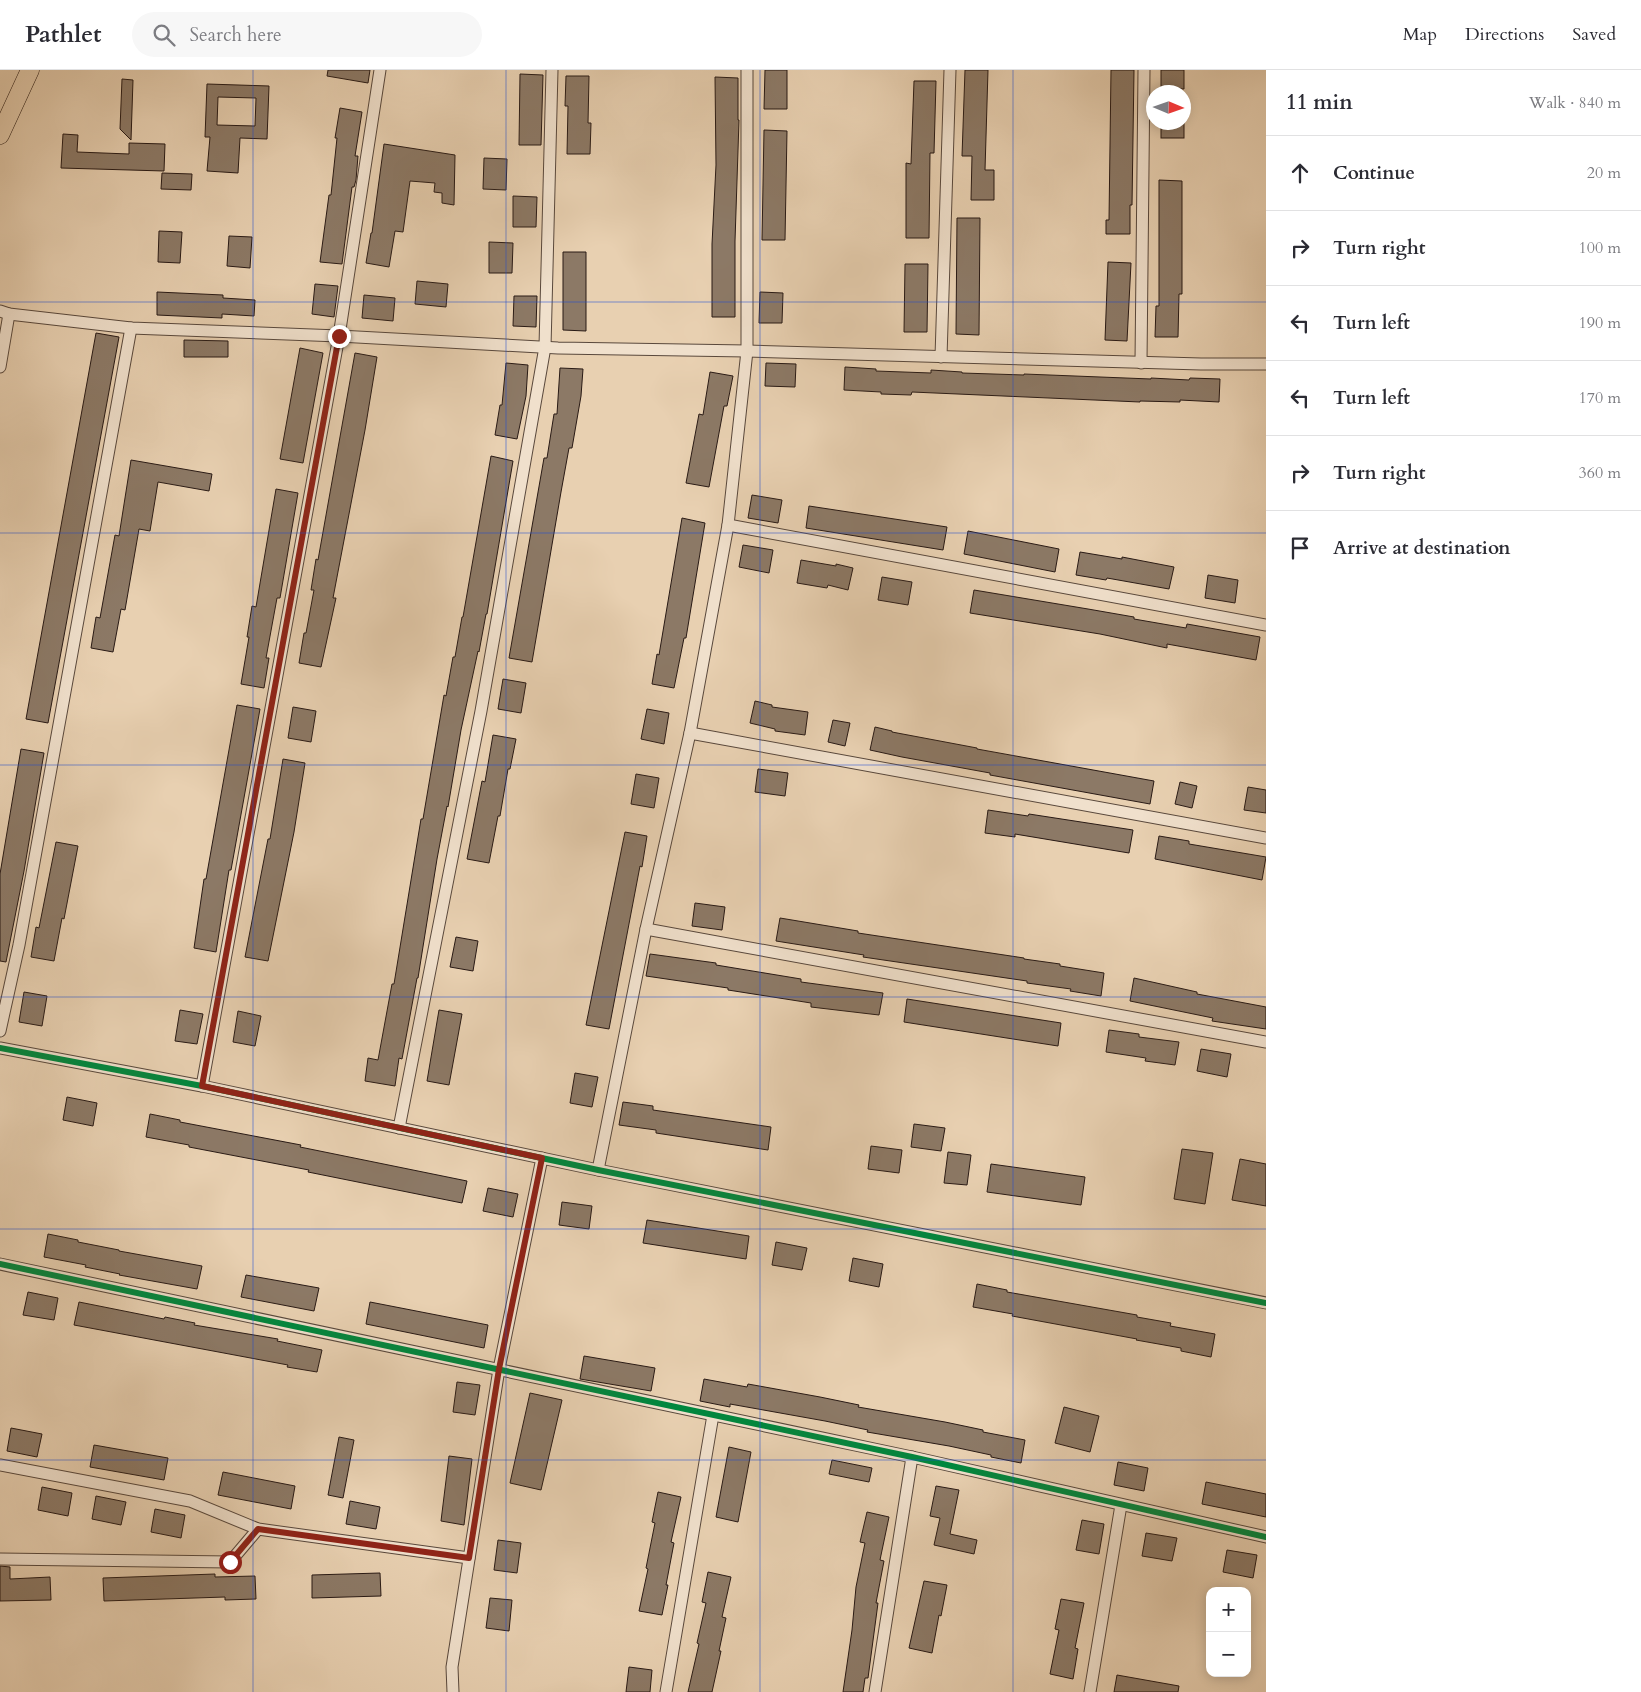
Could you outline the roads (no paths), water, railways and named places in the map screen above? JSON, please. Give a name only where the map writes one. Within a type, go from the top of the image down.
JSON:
[{"type":"main road","points":[[0,135],[30,70]]},
{"type":"street","points":[[202,1086],[339,336],[380,70]]},
{"type":"street","points":[[399,1128],[481,711],[545,347],[552,70]]},
{"type":"street","points":[[598,1170],[646,929],[690,733],[728,525],[747,351],[746,70]]},
{"type":"street","points":[[941,357],[950,70]]},
{"type":"street","points":[[1141,363],[1144,70]]},
{"type":"street","points":[[0,367],[4,312],[131,328],[339,336],[545,347],[1141,363],[1266,364]]},
{"type":"street","points":[[0,1031],[19,946],[131,328]]},
{"type":"street","points":[[728,525],[1266,625]]},
{"type":"street","points":[[690,733],[1266,838]]},
{"type":"street","points":[[646,929],[1266,1042]]},
{"type":"street","points":[[0,1048],[202,1086],[598,1170],[1266,1303]]},
{"type":"street","points":[[453,1692],[452,1667],[499,1369],[542,1158]]},
{"type":"street","points":[[0,1264],[912,1457],[1266,1537]]},
{"type":"street","points":[[666,1692],[713,1416]]},
{"type":"street","points":[[875,1692],[912,1457]]},
{"type":"street","points":[[0,1465],[190,1501],[258,1529],[469,1558]]},
{"type":"street","points":[[1090,1692],[1121,1505]]},
{"type":"street","points":[[0,1559],[230,1562],[258,1529]]}]
